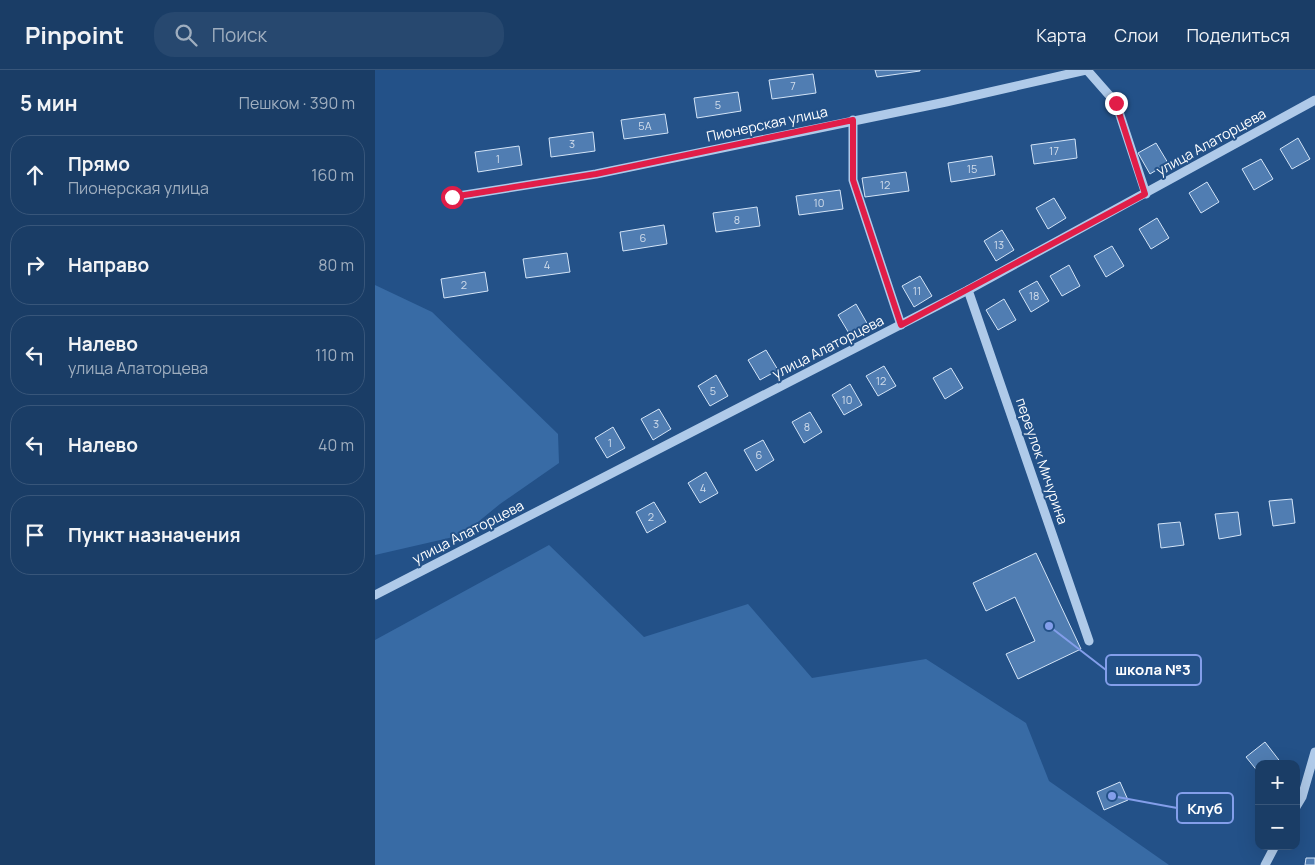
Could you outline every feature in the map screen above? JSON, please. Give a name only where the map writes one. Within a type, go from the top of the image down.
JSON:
[{"type":"street","name":"Пионерская улица","points":[[452,197],[596,174],[946,102],[1086,70]]},
{"type":"street","points":[[1086,70],[1116,103],[1145,194]]},
{"type":"street","name":"улица Алаторцева","points":[[375,595],[968,290],[1315,100]]},
{"type":"street","points":[[853,120],[853,180],[901,325]]},
{"type":"street","name":"переулок Мичурина","points":[[968,290],[1089,642]]},
{"type":"street","points":[[1297,805],[1315,752]]},
{"type":"street","points":[[1265,865],[1273,850]]},
{"type":"shaded area","points":[[375,285],[432,312],[558,434],[559,463],[500,504],[462,535],[375,555]]},
{"type":"shaded area","points":[[549,545],[644,637],[748,604],[812,678],[926,659],[1026,723],[1049,781],[1169,865],[375,865],[375,640]]},
{"type":"building","points":[[875,70],[920,70],[920,71],[877,77]]},
{"type":"building","points":[[813,74],[816,93],[772,99],[769,80]]},
{"type":"building","points":[[738,92],[741,111],[697,118],[694,98]]},
{"type":"building","points":[[665,114],[668,133],[624,139],[621,120]]},
{"type":"building","points":[[593,132],[595,151],[551,157],[549,138]]},
{"type":"building","points":[[1298,138],[1310,159],[1292,169],[1280,149]]},
{"type":"building","points":[[1075,139],[1077,158],[1034,164],[1031,145]]},
{"type":"building","points":[[1156,143],[1168,163],[1150,174],[1138,153]]},
{"type":"building","points":[[519,146],[522,165],[478,172],[475,152]]},
{"type":"building","points":[[992,156],[995,175],[951,182],[948,163]]},
{"type":"building","points":[[1261,159],[1273,179],[1254,190],[1242,169]]},
{"type":"building","points":[[906,172],[909,191],[865,197],[862,178]]},
{"type":"building","points":[[1207,182],[1219,202],[1201,213],[1189,193]]},
{"type":"building","points":[[840,190],[843,209],[799,215],[796,196]]},
{"type":"building","points":[[1054,198],[1066,218],[1048,229],[1036,208]]},
{"type":"building","points":[[757,207],[760,226],[716,232],[713,213]]},
{"type":"building","points":[[1157,218],[1169,238],[1151,249],[1139,229]]},
{"type":"building","points":[[664,225],[667,244],[623,251],[620,232]]},
{"type":"building","points":[[1002,230],[1014,250],[996,261],[984,241]]},
{"type":"building","points":[[1112,246],[1124,266],[1106,277],[1094,256]]},
{"type":"building","points":[[567,253],[570,272],[526,278],[523,259]]},
{"type":"building","points":[[1069,265],[1080,286],[1062,296],[1050,276]]},
{"type":"building","points":[[485,272],[488,291],[444,298],[441,279]]},
{"type":"building","points":[[920,276],[932,296],[914,307],[902,286]]},
{"type":"building","points":[[1037,281],[1049,301],[1031,312],[1019,291]]},
{"type":"building","points":[[1004,299],[1016,320],[998,330],[986,310]]},
{"type":"building","points":[[856,304],[868,325],[850,335],[838,315]]},
{"type":"building","points":[[766,350],[778,370],[760,380],[748,360]]},
{"type":"building","points":[[884,366],[896,386],[878,396],[866,376]]},
{"type":"building","points":[[951,368],[963,388],[945,399],[933,378]]},
{"type":"building","points":[[716,375],[728,396],[710,406],[698,386]]},
{"type":"building","points":[[850,384],[862,405],[844,415],[832,395]]},
{"type":"building","points":[[659,409],[671,429],[653,440],[641,419]]},
{"type":"building","points":[[810,412],[822,432],[804,443],[792,422]]},
{"type":"building","points":[[613,427],[625,448],[607,458],[595,438]]},
{"type":"building","points":[[763,440],[774,460],[756,471],[744,450]]},
{"type":"building","points":[[706,472],[718,493],[700,503],[688,483]]},
{"type":"building","points":[[1292,499],[1295,523],[1273,526],[1269,501]]},
{"type":"building","points":[[654,502],[666,522],[647,533],[636,512]]},
{"type":"building","points":[[1238,512],[1241,535],[1219,539],[1215,514]]},
{"type":"building","points":[[1180,522],[1184,545],[1161,548],[1158,524]]},
{"type":"building","points":[[1036,553],[1081,649],[1018,679],[1006,654],[1035,641],[1015,597],[986,611],[973,583]]},
{"type":"building","points":[[1265,742],[1279,760],[1255,760],[1255,768],[1246,757]]},
{"type":"building","points":[[1120,782],[1128,800],[1104,810],[1097,792]]},
{"type":"building","points":[[1306,858],[1315,858],[1315,865],[1305,865]]},
{"type":"place","name":"школа №3","points":[[1049,626]]},
{"type":"place","name":"Клуб","points":[[1112,796]]},
{"type":"route","points":[[452,197],[596,174],[853,120],[853,180],[901,325],[1145,194],[1116,103]]}]
